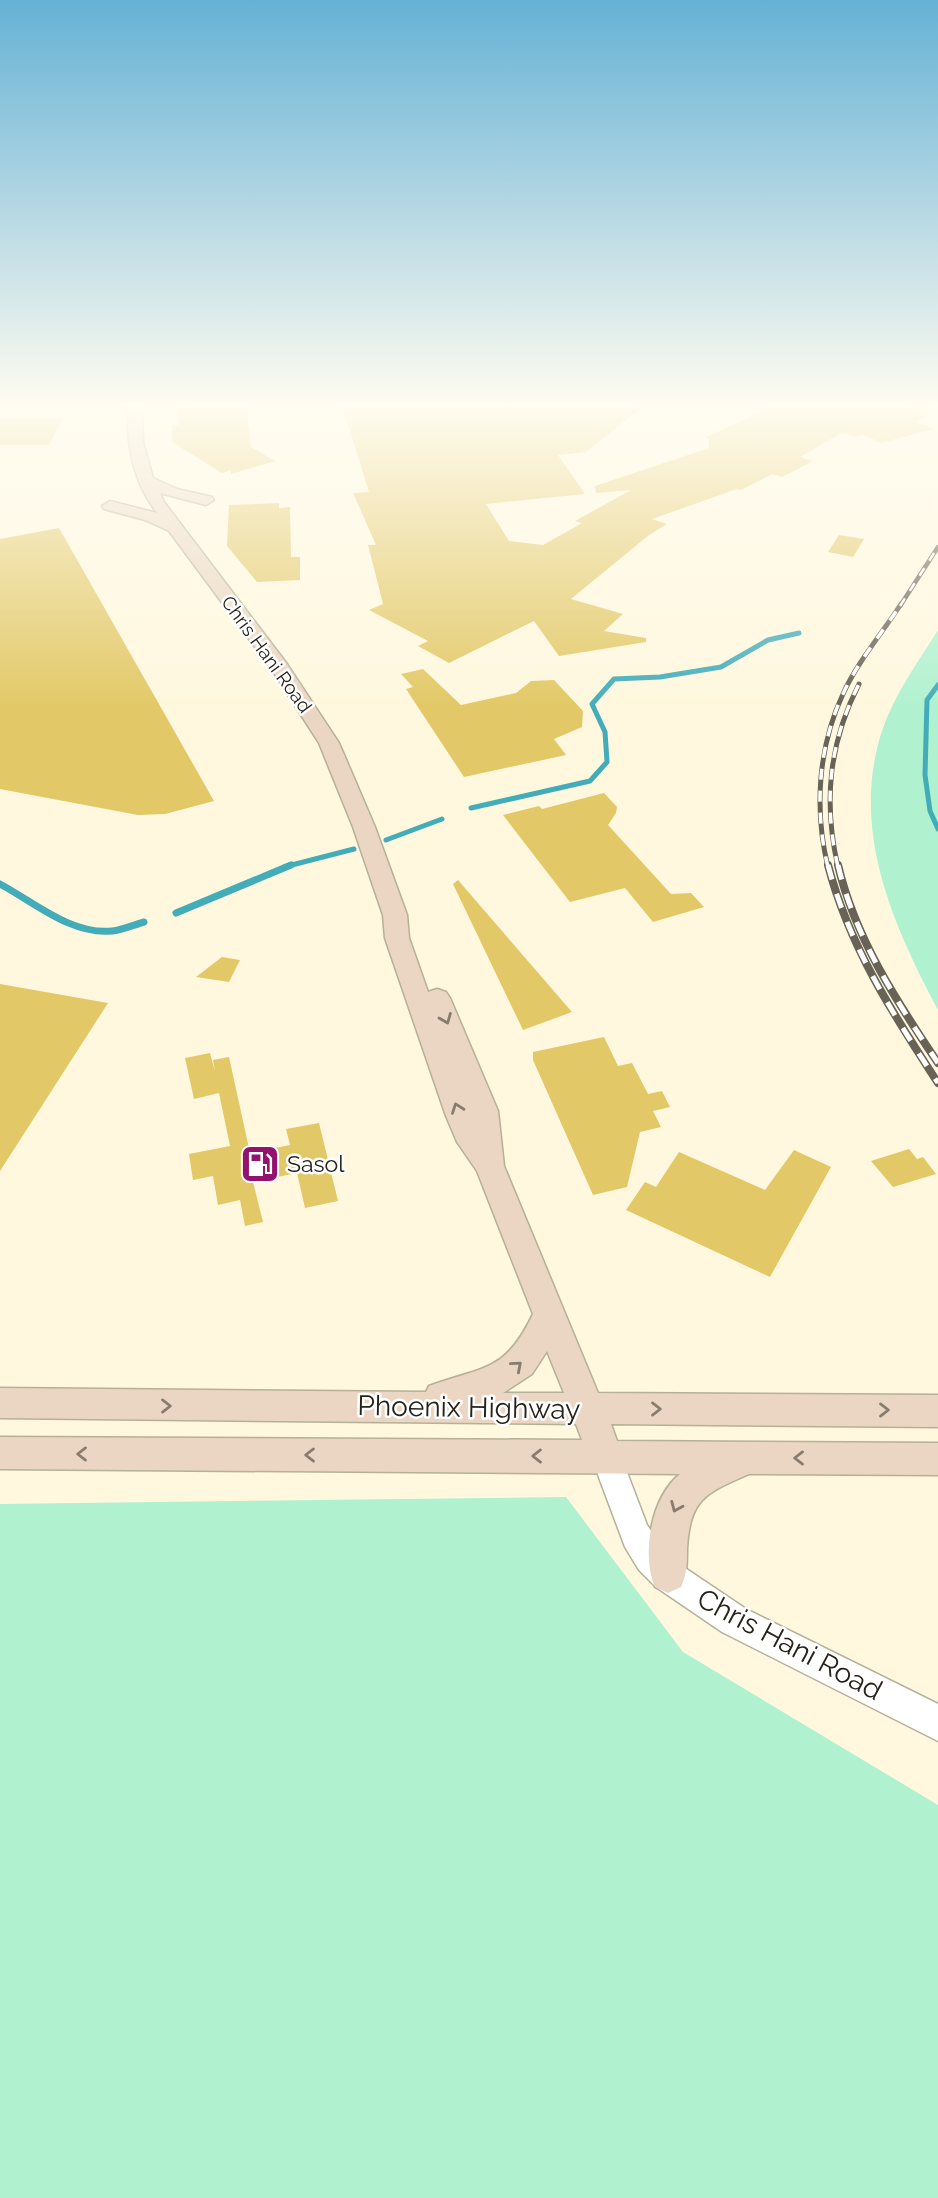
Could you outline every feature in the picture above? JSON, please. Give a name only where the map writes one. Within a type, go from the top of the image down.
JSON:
[{"type":"main road","points":[[113,505],[110,506],[174,527],[174,519],[181,511],[194,505]]},
{"type":"main road","name":"Chris Hani Road","points":[[160,505],[174,527],[280,668],[329,743],[364,827],[395,915],[397,938],[460,1116],[467,1134],[490,1167],[606,1456]]},
{"type":"main road","points":[[408,1406],[486,1385],[505,1377],[522,1364],[535,1348],[550,1314]]},
{"type":"main road","name":"Phoenix Highway","points":[[0,1403],[938,1410]]},
{"type":"main road","name":"Phoenix Highway","points":[[0,1453],[938,1459]]},
{"type":"main road","points":[[668,1574],[669,1530],[678,1498],[708,1474],[751,1457]]},
{"type":"street","name":"Chris Hani Road","points":[[606,1456],[632,1525],[651,1558],[680,1585],[747,1628],[938,1723]]},
{"type":"green space","points":[[938,630],[938,1010],[891,909],[873,838],[871,802],[874,765],[888,715]]},
{"type":"green space","points":[[566,1497],[683,1652],[938,1805],[938,2198],[0,2198],[0,1504]]},
{"type":"building","points":[[229,505],[290,507],[291,557],[300,557],[300,580],[257,582],[227,546]]},
{"type":"building","points":[[358,505],[486,505],[509,541],[543,545],[582,523],[575,521],[605,505],[693,505],[652,519],[667,524],[649,535],[571,599],[623,614],[604,631],[646,638],[646,642],[559,656],[534,621],[449,663],[418,646],[428,641],[369,610],[383,604],[368,545],[376,545]]},
{"type":"building","points":[[59,528],[214,801],[165,814],[138,815],[0,789],[0,539]]},
{"type":"building","points":[[839,535],[864,539],[853,557],[828,552]]},
{"type":"building","points":[[423,669],[461,705],[516,693],[531,681],[554,680],[583,711],[582,727],[554,739],[566,755],[464,777],[406,689],[413,687],[401,674]]},
{"type":"building","points":[[604,793],[617,807],[608,825],[671,894],[691,893],[704,907],[653,922],[625,888],[570,902],[503,815],[539,806],[542,809]]},
{"type":"building","points":[[458,880],[572,1012],[523,1030],[453,884]]},
{"type":"building","points":[[222,957],[240,960],[229,982],[196,977]]},
{"type":"building","points":[[0,984],[108,1003],[0,1171]]},
{"type":"building","points":[[604,1037],[618,1066],[632,1063],[648,1094],[662,1091],[670,1107],[653,1111],[661,1127],[640,1132],[627,1187],[593,1195],[533,1060],[533,1052]]},
{"type":"building","name":"Sasol","points":[[210,1053],[215,1072],[213,1060],[229,1057],[250,1153],[290,1145],[286,1129],[319,1123],[338,1201],[305,1208],[297,1173],[253,1182],[263,1222],[245,1226],[240,1200],[218,1205],[213,1176],[193,1180],[189,1154],[230,1146],[219,1093],[194,1099],[185,1058]]},
{"type":"building","points":[[909,1149],[917,1159],[923,1157],[936,1174],[893,1187],[871,1161]]},
{"type":"building","points":[[794,1150],[831,1167],[770,1277],[626,1210],[645,1182],[656,1187],[679,1152],[765,1190]]},
{"type":"waterway","points":[[471,808],[590,781],[607,762],[605,732],[592,704],[614,679],[660,677],[721,667],[768,640],[799,633]]},
{"type":"waterway","points":[[938,685],[927,700],[925,775],[930,811],[938,829]]},
{"type":"waterway","points":[[386,840],[442,819]]},
{"type":"waterway","points":[[290,866],[354,849]]},
{"type":"waterway","points":[[176,913],[290,866]]},
{"type":"waterway","points":[[284,867],[290,866]]},
{"type":"waterway","points":[[0,884],[53,916],[82,928],[112,931],[144,922]]},
{"type":"railway","points":[[900,606],[938,547]]},
{"type":"railway","points":[[828,867],[820,801],[828,735],[848,683],[901,604]]},
{"type":"railway","points":[[838,867],[831,819],[832,773],[841,728],[859,684]]},
{"type":"railway","points":[[828,865],[860,951],[889,1005],[938,1083]]},
{"type":"railway","points":[[838,865],[845,892],[866,944],[907,1017],[938,1063]]},
{"type":"place","name":"Sasol","points":[[260,1164]]}]
